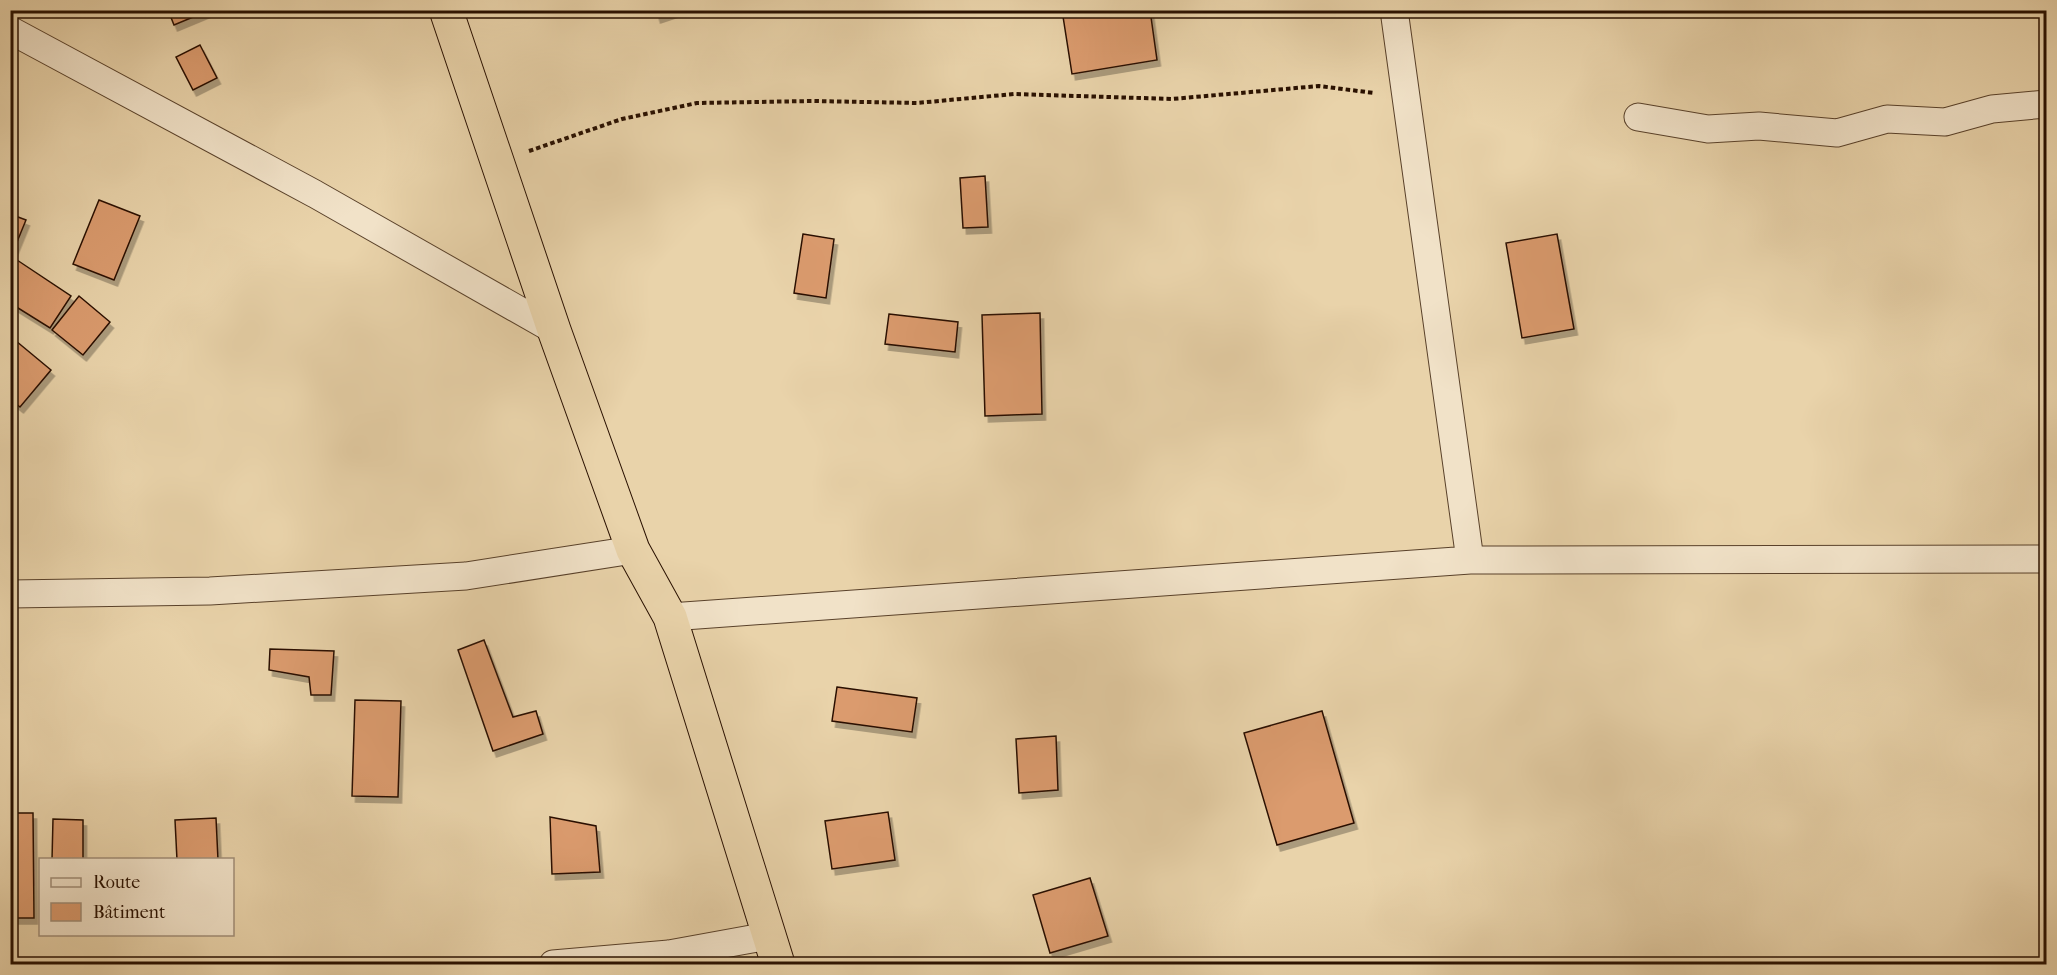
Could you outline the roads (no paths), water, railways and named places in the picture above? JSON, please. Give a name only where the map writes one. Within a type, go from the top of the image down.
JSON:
[{"type":"highway","points":[[446,10],[554,330],[633,550],[669,617],[773,950]]},
{"type":"street","points":[[1394,10],[1470,560]]},
{"type":"street","points":[[10,30],[315,194],[554,330]]},
{"type":"street","points":[[1638,117],[1708,129],[1759,126],[1837,133],[1887,119],[1945,122],[1992,109],[2046,104]]},
{"type":"street","points":[[10,594],[210,591],[466,576],[633,550]]},
{"type":"street","points":[[669,617],[1470,560],[2046,559]]},
{"type":"street","points":[[553,964],[669,954],[773,950]]}]
